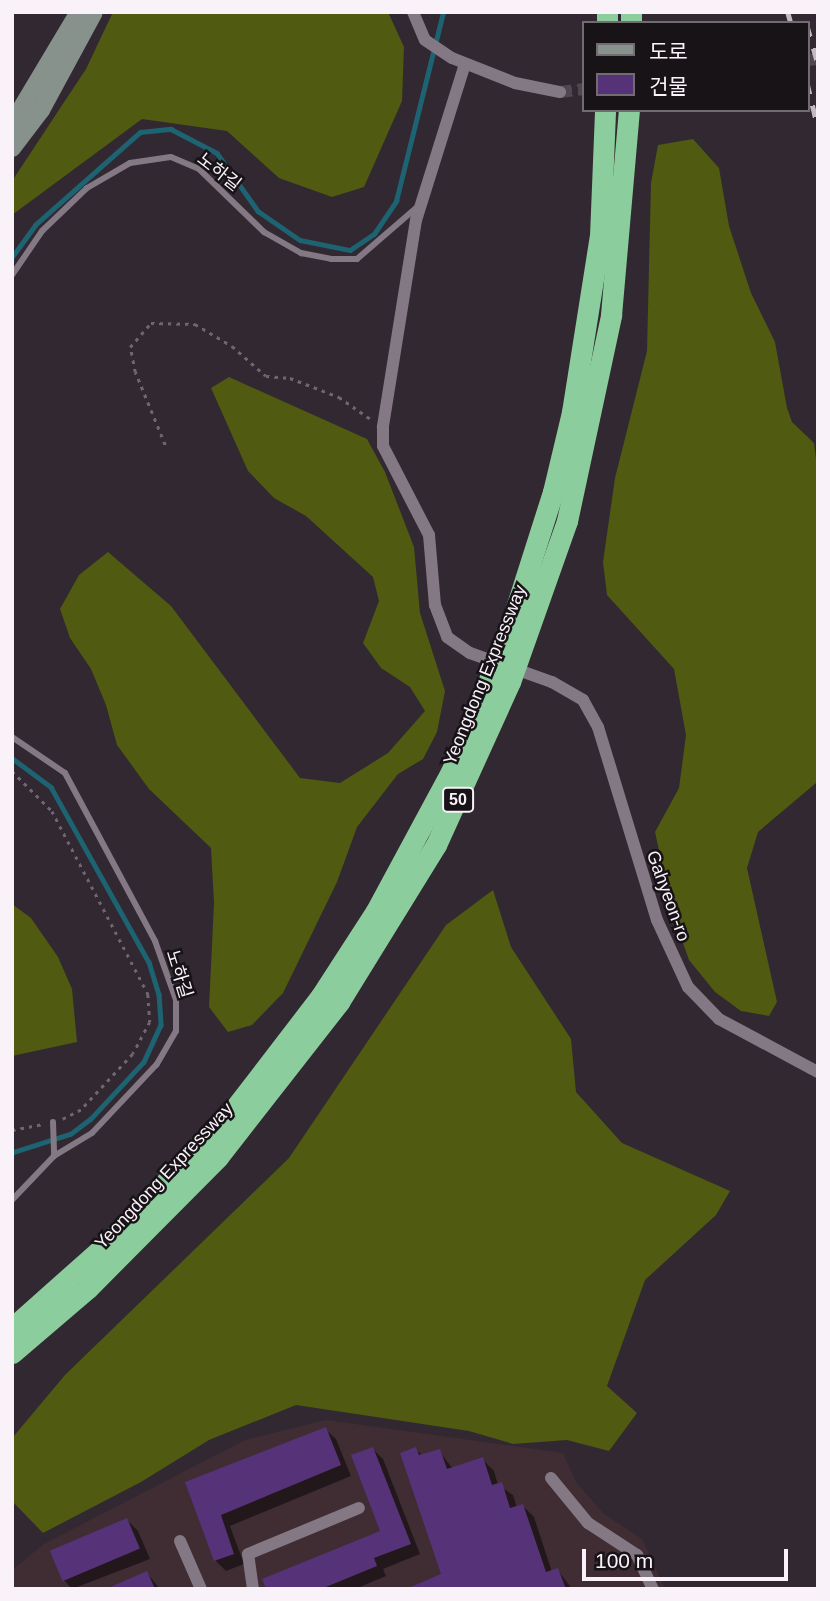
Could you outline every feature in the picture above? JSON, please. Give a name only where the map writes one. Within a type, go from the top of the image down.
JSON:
[{"type":"highway","name":"Yeongdong Expressway","points":[[12,1328],[110,1241],[232,1112],[321,996],[376,911],[450,772],[507,636],[560,466],[600,236],[605,112]]},
{"type":"highway","name":"Yeongdong Expressway","points":[[12,1353],[88,1288],[218,1157],[339,1002],[436,845],[510,682],[567,521],[595,409],[611,315],[629,112]]},
{"type":"street","points":[[12,124],[79,12]]},
{"type":"street","points":[[12,148],[40,110],[94,12]]},
{"type":"street","points":[[413,12],[425,40],[452,58],[515,83],[560,92]]},
{"type":"street","points":[[383,427],[420,205],[465,64]]},
{"type":"street","name":"Gahyeon-ro","points":[[383,427],[383,446],[429,535],[435,605],[447,637],[470,653],[552,682],[583,700],[598,727],[636,860],[673,959],[688,987],[719,1019],[818,1072]]},
{"type":"street","points":[[551,1478],[588,1522],[637,1555],[653,1589]]},
{"type":"street","points":[[253,1589],[248,1554],[359,1508]]},
{"type":"street","points":[[180,1541],[201,1589]]},
{"type":"lane","name":"노하길","points":[[12,275],[42,231],[87,188],[130,163],[172,157],[199,169],[264,232],[302,253],[331,259],[357,260],[420,205]]},
{"type":"lane","name":"노하길","points":[[12,737],[65,773],[155,941],[176,1000],[176,1031],[156,1065],[92,1133],[54,1153],[12,1200]]},
{"type":"lane","points":[[53,1126],[54,1153]]},
{"type":"path","points":[[165,445],[135,372],[130,347],[151,323],[172,321],[195,324],[232,346],[266,376],[290,378],[339,397],[383,427]]},
{"type":"path","points":[[12,771],[52,811],[148,994],[150,1022],[133,1054],[81,1110],[53,1126],[12,1130]]},
{"type":"shaded area","points":[[326,1420],[563,1453],[576,1482],[604,1514],[642,1539],[665,1589],[12,1589],[12,1570],[44,1544],[245,1440]]},
{"type":"green space","points":[[113,12],[388,12],[404,47],[402,101],[364,187],[332,197],[279,178],[227,131],[142,119],[12,215],[12,181],[86,69]]},
{"type":"green space","points":[[693,139],[719,168],[729,226],[751,293],[775,342],[787,408],[792,422],[814,443],[818,475],[816,783],[758,832],[747,868],[777,1002],[769,1016],[741,1011],[715,992],[689,960],[673,915],[655,832],[679,788],[686,735],[674,669],[607,595],[603,562],[615,478],[647,351],[651,183],[658,145]]},
{"type":"green space","points":[[229,377],[367,439],[385,472],[414,547],[420,613],[445,691],[437,732],[423,759],[398,774],[357,827],[337,882],[283,993],[252,1025],[228,1032],[209,1007],[214,903],[211,848],[149,789],[117,745],[106,705],[91,669],[70,638],[60,609],[79,575],[108,552],[171,606],[300,778],[340,783],[388,753],[425,711],[410,687],[381,668],[363,643],[379,601],[373,577],[306,516],[274,498],[248,471],[211,388]]},
{"type":"green space","points":[[493,890],[511,947],[571,1039],[576,1092],[622,1143],[730,1191],[716,1215],[645,1280],[607,1386],[637,1413],[609,1451],[567,1440],[513,1444],[469,1431],[296,1405],[209,1440],[141,1482],[43,1533],[12,1501],[13,1437],[65,1375],[289,1158],[446,925]]},
{"type":"green space","points":[[12,904],[31,918],[58,957],[72,989],[77,1042],[12,1056]]},
{"type":"building","points":[[326,1427],[341,1465],[221,1515],[234,1554],[214,1561],[185,1482]]},
{"type":"building","points":[[373,1447],[411,1544],[374,1558],[377,1566],[321,1589],[266,1589],[262,1579],[380,1531],[351,1455]]},
{"type":"building","points":[[416,1447],[419,1455],[440,1449],[447,1469],[483,1457],[492,1485],[502,1482],[510,1508],[523,1504],[546,1572],[558,1568],[566,1589],[406,1589],[441,1574],[400,1453]]},
{"type":"building","points":[[127,1518],[140,1548],[63,1581],[50,1551]]},
{"type":"building","points":[[147,1571],[155,1589],[106,1589]]},
{"type":"waterway","points":[[12,257],[35,225],[140,132],[171,129],[217,153],[258,211],[300,240],[350,250],[374,234],[396,201],[443,12]]},
{"type":"waterway","points":[[12,758],[51,787],[149,962],[159,994],[161,1025],[144,1062],[91,1119],[71,1134],[12,1153]]},
{"type":"tunnel","points":[[809,60],[818,59]]},
{"type":"tunnel","points":[[560,92],[582,89]]},
{"type":"railway","points":[[788,12],[790,21]]},
{"type":"railway","points":[[809,32],[818,63]]},
{"type":"railway","points":[[809,90],[818,127]]}]
